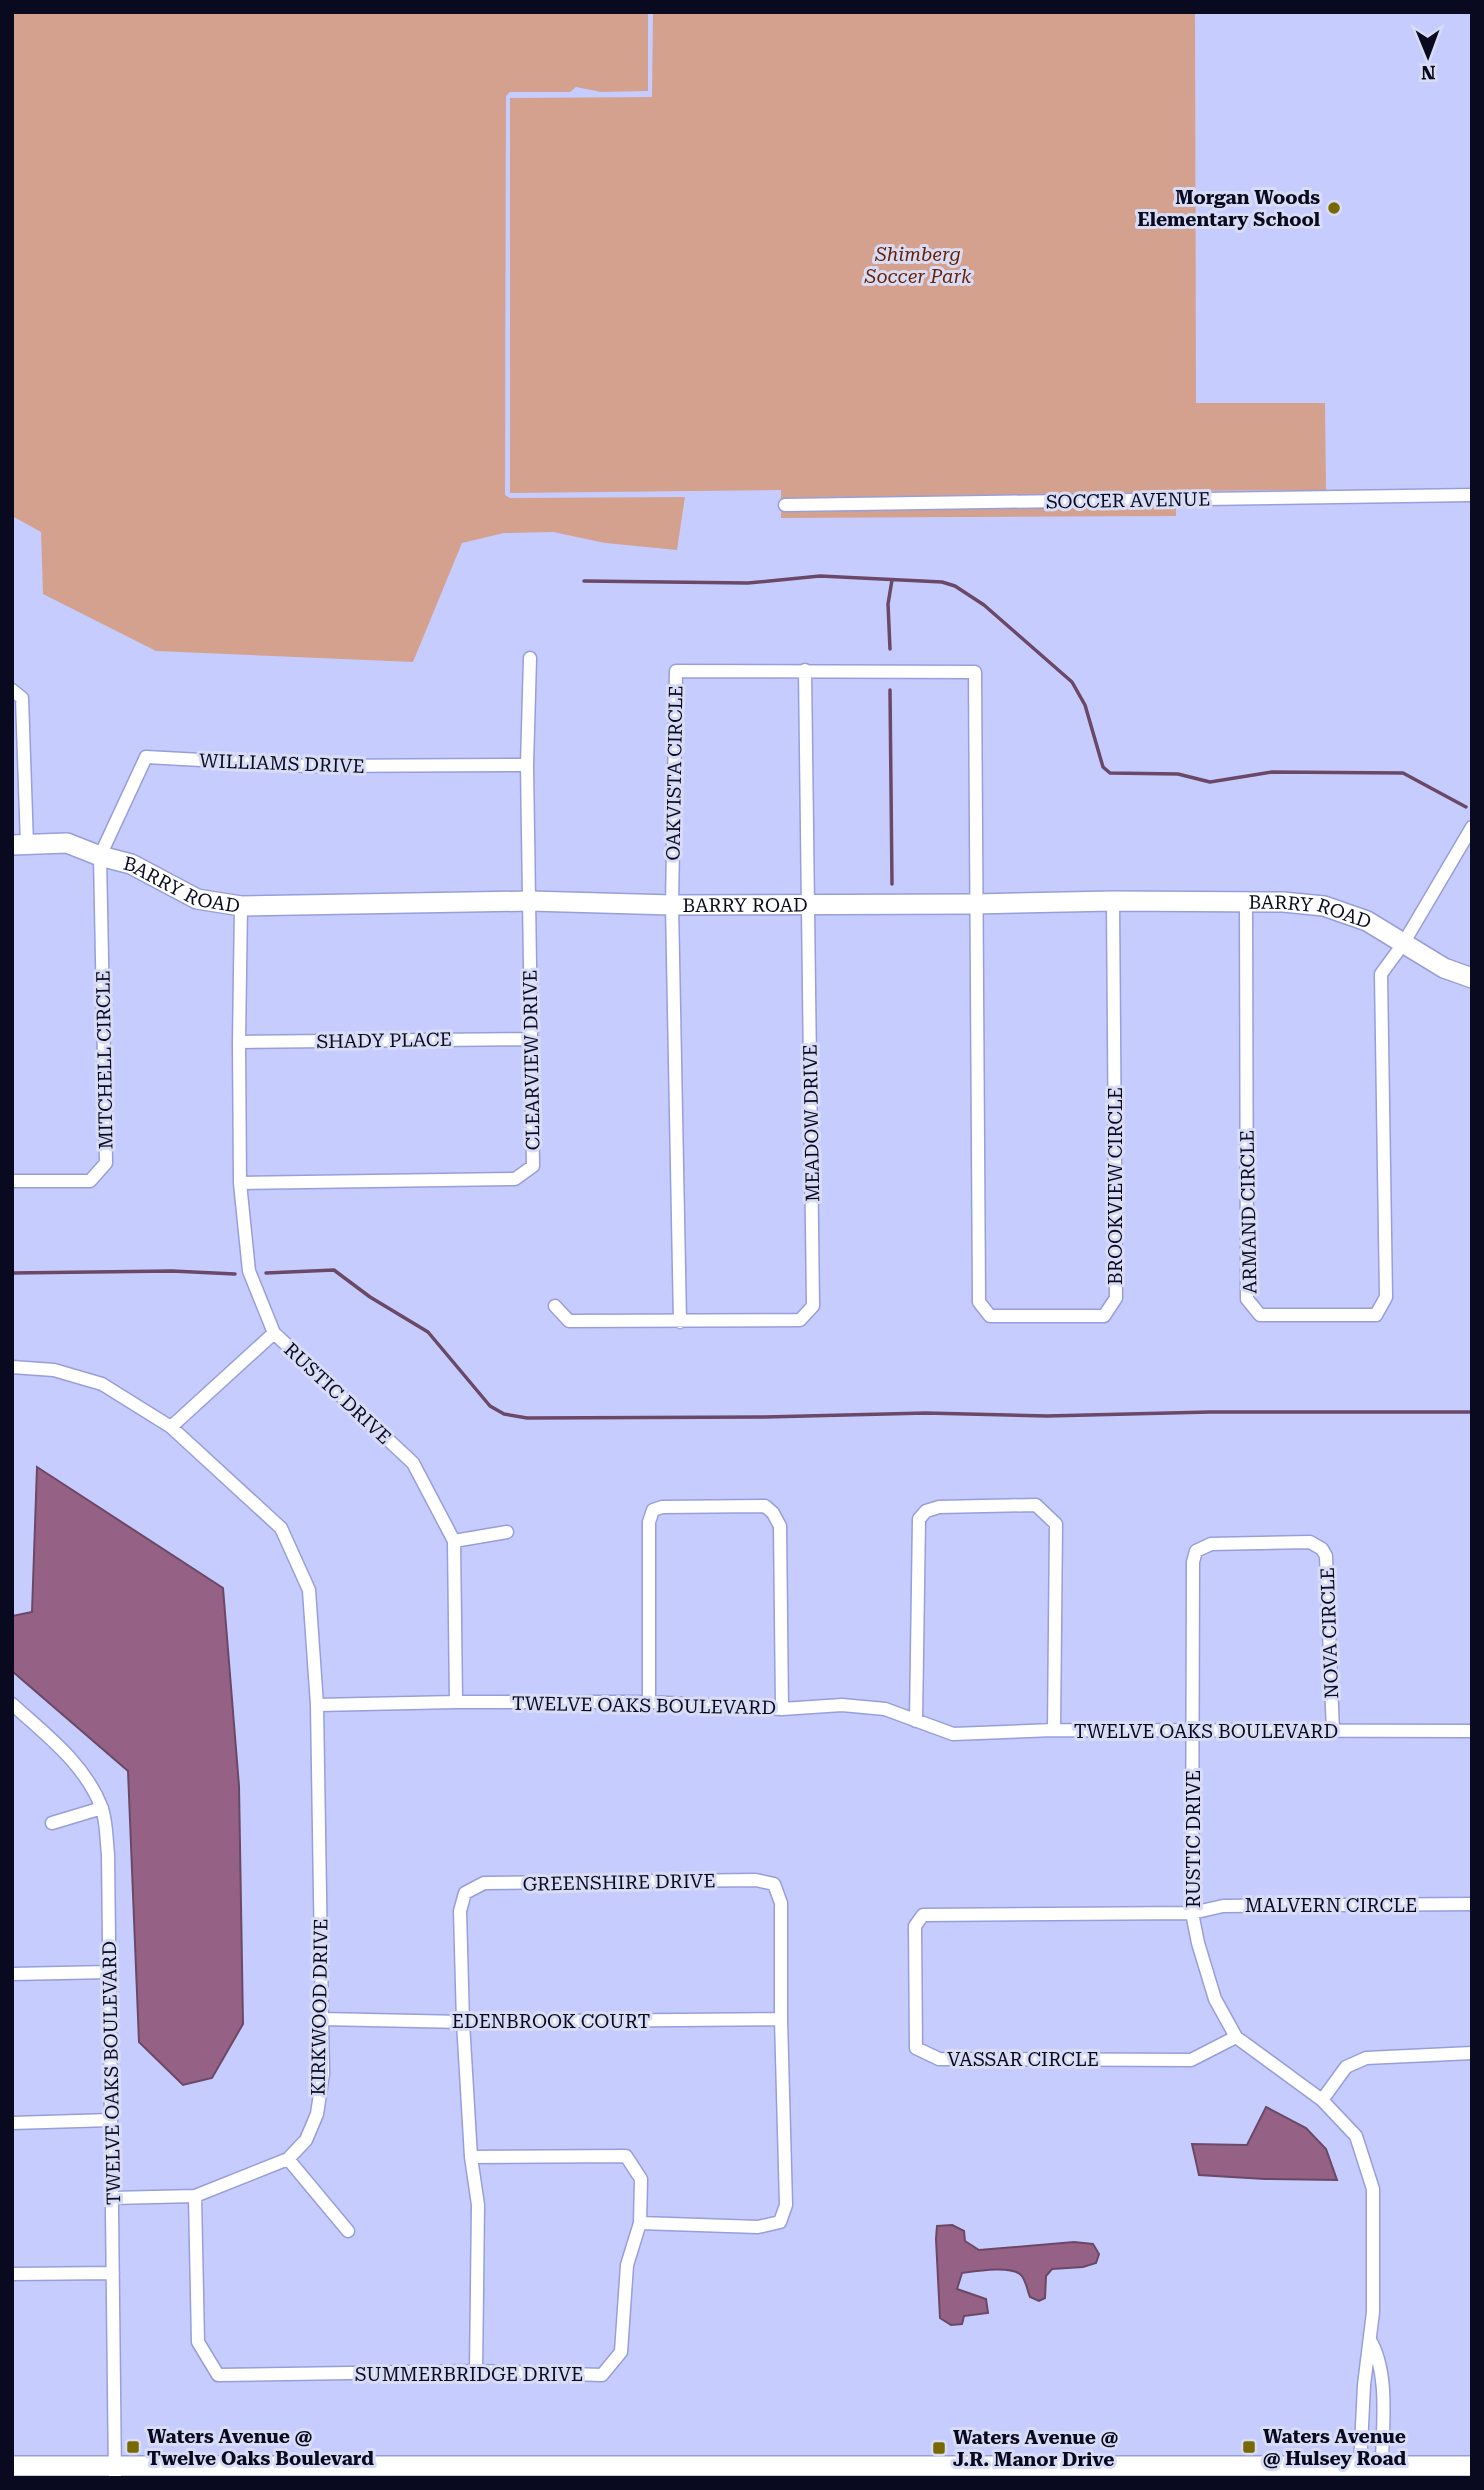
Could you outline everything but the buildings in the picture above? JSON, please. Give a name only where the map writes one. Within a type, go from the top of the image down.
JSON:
[{"type":"main road","name":"BARRY ROAD","points":[[20,845],[67,843],[131,864],[197,899],[241,906],[530,901],[672,905],[1283,902],[1324,906],[1367,921],[1444,968],[1472,978]]},
{"type":"main road","points":[[12,2466],[115,2472],[1000,2472],[1200,2465],[1284,2466],[1389,2472],[1472,2466]]},
{"type":"main road","points":[[1180,2478],[1200,2465]]},
{"type":"main road","points":[[1243,2478],[1284,2466]]},
{"type":"street","name":"SOCCER AVENUE","points":[[785,505],[1472,495]]},
{"type":"street","name":"CLEARVIEW DRIVE","points":[[240,1183],[515,1179],[533,1166],[527,765],[530,658]]},
{"type":"street","name":"MEADOW DRIVE","points":[[555,1306],[569,1321],[680,1322],[800,1320],[813,1306],[805,670]]},
{"type":"street","name":"OAKVISTA CIRCLE","points":[[680,1322],[672,905],[676,671],[975,672],[975,904]]},
{"type":"street","points":[[12,690],[22,698],[20,845]]},
{"type":"street","name":"WILLIAMS DRIVE","points":[[100,856],[146,757],[308,766],[527,765]]},
{"type":"street","points":[[1403,944],[1472,827]]},
{"type":"street","name":"MITCHELL CIRCLE","points":[[12,1181],[90,1181],[106,1163],[100,856]]},
{"type":"street","name":"BROOKVIEW CIRCLE","points":[[975,904],[979,1302],[990,1316],[1104,1316],[1116,1298],[1113,901]]},
{"type":"street","name":"ARMAND CIRCLE","points":[[1246,902],[1247,1300],[1260,1315],[1376,1315],[1386,1297],[1381,974],[1403,944]]},
{"type":"street","name":"RUSTIC DRIVE","points":[[241,906],[240,1183],[249,1271],[274,1333],[413,1463],[454,1541],[456,1702]]},
{"type":"street","name":"SHADY PLACE","points":[[239,1042],[530,1039]]},
{"type":"street","points":[[171,1427],[274,1333]]},
{"type":"street","points":[[12,1367],[54,1370],[102,1384],[171,1427],[281,1528],[309,1590],[317,1705]]},
{"type":"street","points":[[916,1721],[919,1519],[926,1511],[939,1507],[1036,1505],[1056,1524],[1054,1730]]},
{"type":"street","points":[[649,1702],[649,1522],[653,1510],[662,1507],[765,1506],[774,1513],[780,1526],[782,1709]]},
{"type":"street","points":[[454,1541],[507,1532]]},
{"type":"street","name":"NOVA CIRCLE","points":[[1193,1730],[1196,1551],[1211,1544],[1310,1542],[1322,1549],[1326,1556],[1333,1732]]},
{"type":"street","name":"TWELVE OAKS BOULEVARD","points":[[317,1705],[649,1702],[782,1709],[842,1704],[886,1709],[953,1734],[1054,1730],[1472,1731]]},
{"type":"street","name":"TWELVE OAKS BOULEVARD","points":[[12,1704],[69,1755],[91,1786],[102,1808],[108,1854],[115,2472]]},
{"type":"street","name":"KIRKWOOD DRIVE","points":[[288,2159],[306,2140],[317,2113],[323,2074],[317,1705]]},
{"type":"street","name":"RUSTIC DRIVE","points":[[1193,1730],[1192,1913],[1215,1999],[1236,2037],[1322,2100],[1356,2136],[1373,2189],[1373,2312],[1364,2385],[1362,2472]]},
{"type":"street","points":[[52,1823],[102,1808]]},
{"type":"street","name":"GREENSHIRE DRIVE","points":[[476,2371],[478,2205],[471,2157],[460,1911],[465,1893],[484,1883],[756,1880],[774,1884],[781,1903],[780,2018],[786,2206],[780,2222],[758,2227],[640,2223]]},
{"type":"street","name":"MALVERN CIRCLE","points":[[1192,1913],[1223,1906],[1472,1904]]},
{"type":"street","name":"VASSAR CIRCLE","points":[[1192,1913],[923,1915],[915,1926],[916,2048],[939,2059],[1191,2060],[1236,2037]]},
{"type":"street","points":[[12,1974],[110,1972]]},
{"type":"street","name":"EDENBROOK COURT","points":[[322,2019],[463,2022],[780,2018]]},
{"type":"street","points":[[1322,2100],[1346,2067],[1366,2058],[1439,2057],[1472,2053]]},
{"type":"street","points":[[12,2123],[111,2120]]},
{"type":"street","name":"SUMMERBRIDGE DRIVE","points":[[195,2196],[198,2342],[218,2375],[476,2371],[602,2375],[621,2352],[627,2265],[640,2223],[641,2179],[626,2156],[471,2157]]},
{"type":"street","points":[[112,2198],[195,2196],[288,2159],[348,2231]]},
{"type":"street","points":[[12,2274],[113,2273]]},
{"type":"street","name":"RUSTIC DRIVE","points":[[1370,2340],[1377,2352],[1382,2372],[1389,2472]]},
{"type":"green space","points":[[12,12],[648,12],[648,91],[601,92],[576,87],[570,92],[510,92],[506,96],[505,495],[510,498],[685,497],[677,550],[605,543],[553,532],[504,533],[462,543],[413,662],[156,651],[43,594],[41,532],[12,516]]},
{"type":"green space","name":"Shimberg Soccer Park","points":[[653,12],[1195,12],[1196,403],[1325,403],[1326,490],[1176,491],[1176,516],[781,518],[781,490],[510,493],[510,98],[652,97]]},
{"type":"shaded area","points":[[37,1467],[223,1588],[239,1786],[243,2024],[212,2078],[183,2085],[139,2042],[128,1771],[12,1671],[12,1616],[32,1612]]},
{"type":"shaded area","points":[[1266,2107],[1306,2128],[1326,2149],[1337,2180],[1199,2175],[1192,2144],[1247,2145]]},
{"type":"shaded area","points":[[952,2225],[964,2231],[965,2241],[979,2250],[1074,2242],[1093,2244],[1099,2254],[1096,2263],[1083,2267],[1052,2269],[1046,2276],[1045,2298],[1039,2301],[1030,2297],[1024,2280],[1016,2272],[993,2270],[962,2273],[957,2289],[986,2299],[988,2313],[964,2316],[962,2324],[951,2325],[940,2318],[936,2239],[937,2226]]},
{"type":"waterway","points":[[584,581],[748,583],[820,576],[942,582],[955,586],[984,605],[1072,682],[1085,705],[1103,767],[1110,773],[1178,774],[1210,782],[1272,772],[1403,773],[1466,807]]},
{"type":"waterway","points":[[890,649],[888,604],[892,580]]},
{"type":"waterway","points":[[890,690],[892,884]]},
{"type":"waterway","points":[[266,1273],[334,1270],[370,1297],[428,1332],[490,1406],[504,1414],[527,1418],[926,1413],[1047,1416],[1210,1412],[1472,1412]]},
{"type":"waterway","points":[[12,1273],[172,1271],[235,1274]]},
{"type":"place","name":"Morgan Woods Elementary School","points":[[1334,208]]},
{"type":"place","name":"Waters Avenue @ Twelve Oaks Boulevard","points":[[133,2447]]},
{"type":"place","name":"Waters Avenue @ Hulsey Road","points":[[1249,2447]]},
{"type":"place","name":"Waters Avenue @ J.R. Manor Drive","points":[[939,2448]]}]
